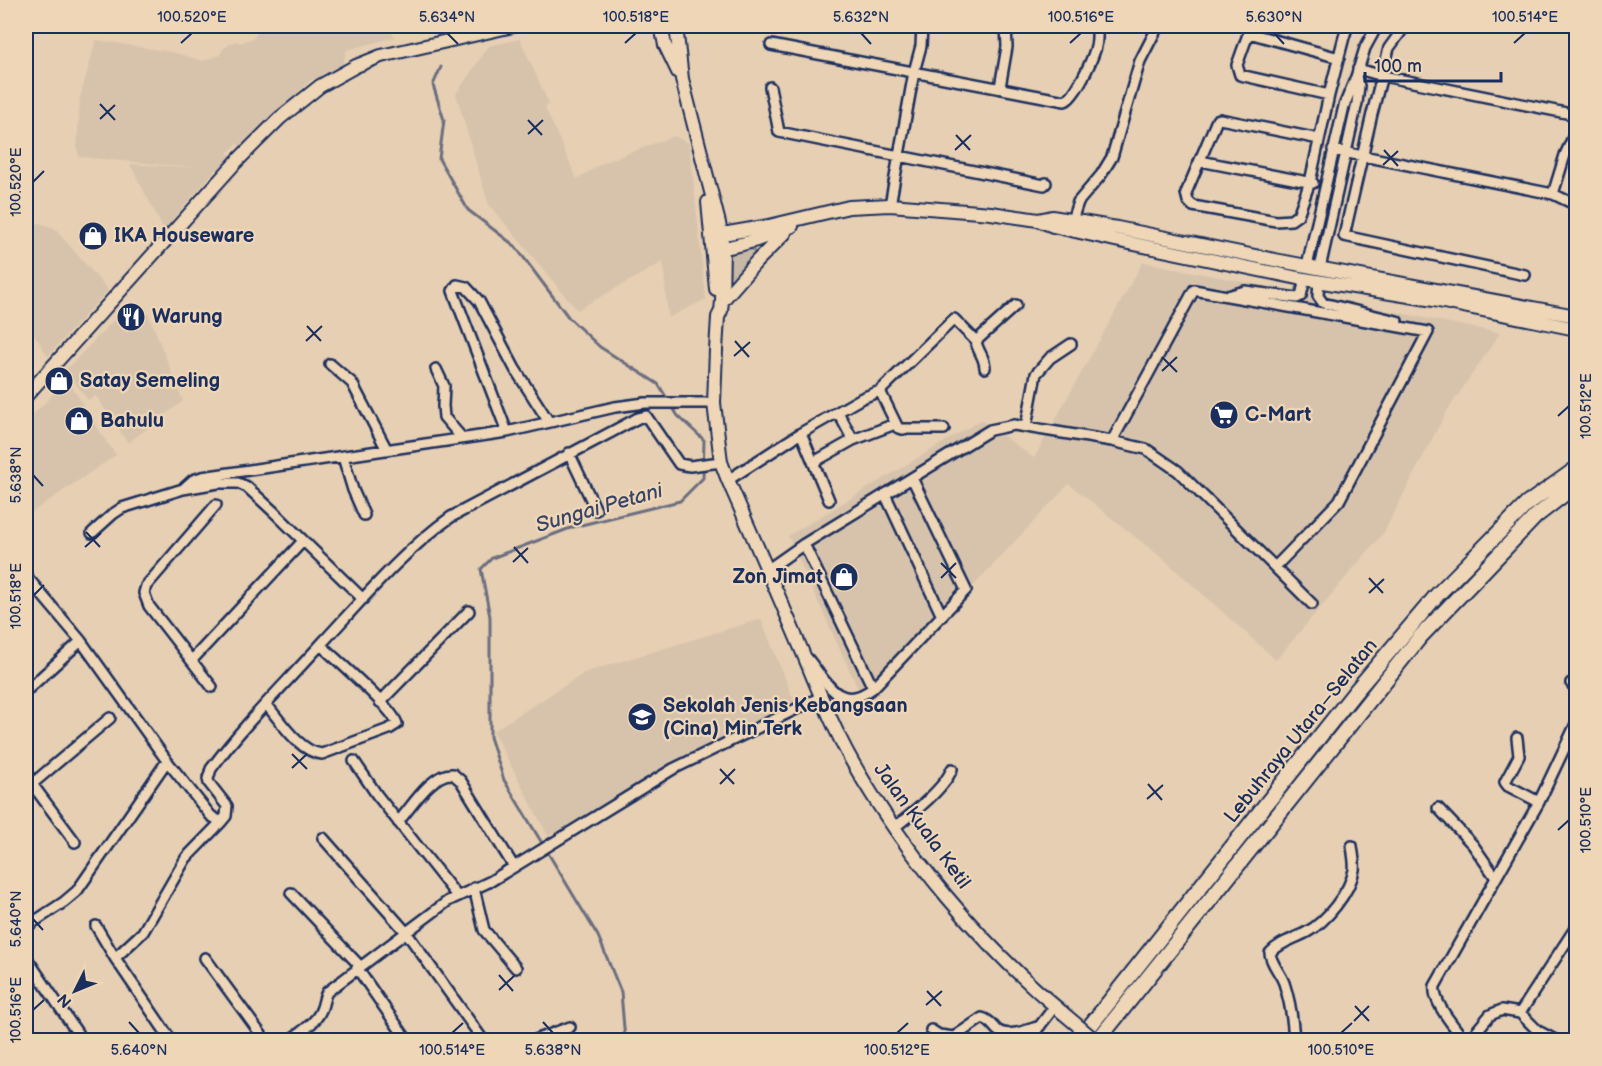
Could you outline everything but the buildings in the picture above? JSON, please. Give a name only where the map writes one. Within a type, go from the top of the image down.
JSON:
[{"type":"highway","name":"Lebuhraya Utara–Selatan","points":[[1079,1041],[1355,692],[1437,595],[1527,504],[1576,469]]},
{"type":"highway","name":"Lebuhraya Utara–Selatan","points":[[1097,1041],[1420,637],[1536,516],[1576,485]]},
{"type":"main road","points":[[26,396],[236,162],[280,118],[320,86],[356,66],[381,56],[513,26]]},
{"type":"main road","name":"Jalan Kuala Ketil","points":[[661,26],[665,45],[682,79]]},
{"type":"main road","name":"Jalan Kuala Ketil","points":[[676,26],[682,79],[707,177],[718,249],[722,301],[718,317],[714,403],[715,464],[728,480],[821,697],[852,761],[895,827],[938,886],[997,952],[1059,1010],[1097,1041]]},
{"type":"main road","points":[[716,235],[769,226],[849,207],[890,205],[991,213],[1038,220],[1053,226],[1105,238],[1305,279],[1434,300],[1576,329]]},
{"type":"main road","points":[[718,249],[746,244],[771,236],[813,215]]},
{"type":"main road","points":[[1038,220],[1052,216],[1576,316]]},
{"type":"main road","points":[[722,301],[794,224]]},
{"type":"main road","name":"Jalan Kuala Ketil","points":[[718,249],[716,311],[718,317]]},
{"type":"main road","points":[[1305,279],[1307,266]]},
{"type":"main road","points":[[1319,281],[1320,268]]},
{"type":"street","points":[[890,205],[914,72],[921,46],[922,26]]},
{"type":"street","points":[[1000,87],[1007,47],[1006,26]]},
{"type":"street","points":[[771,45],[1065,100],[1070,99],[1074,94],[1095,50],[1098,37],[1096,26]]},
{"type":"street","points":[[1072,220],[1078,202],[1101,175],[1112,157],[1140,61],[1158,26]]},
{"type":"street","points":[[1319,139],[1219,119],[1215,121],[1186,193],[1188,201],[1193,206],[1276,221],[1291,220],[1298,215],[1310,183],[1346,31],[1343,26]]},
{"type":"street","points":[[1307,266],[1344,106],[1365,48],[1377,26]]},
{"type":"street","points":[[1405,26],[1389,48],[1344,236],[1525,275]]},
{"type":"street","points":[[1329,95],[1240,75],[1237,65],[1250,29],[1339,58]]},
{"type":"street","points":[[1357,73],[1383,76],[1576,115]]},
{"type":"street","points":[[1320,268],[1358,103],[1357,73]]},
{"type":"street","points":[[771,87],[779,132],[1044,186],[1046,183]]},
{"type":"street","points":[[1553,194],[1565,155],[1576,131]]},
{"type":"street","points":[[1333,150],[1553,194],[1576,205]]},
{"type":"street","points":[[1200,161],[1325,185]]},
{"type":"street","points":[[1226,296],[1245,291],[1297,298],[1301,296],[1305,279]]},
{"type":"street","points":[[1319,281],[1318,296],[1323,303],[1397,321],[1409,329]]},
{"type":"street","points":[[507,432],[453,291],[457,285],[466,287],[479,301],[515,369],[549,422]]},
{"type":"street","points":[[1112,441],[1194,290],[1428,332],[1342,496],[1275,567]]},
{"type":"street","points":[[976,341],[1016,305]]},
{"type":"street","points":[[728,480],[801,433],[880,391],[954,319],[976,341],[984,359],[985,368]]},
{"type":"street","points":[[1026,428],[1036,374],[1050,358],[1071,344]]},
{"type":"street","points":[[330,364],[352,383],[387,450]]},
{"type":"street","points":[[436,369],[444,386],[444,417],[462,438]]},
{"type":"street","points":[[880,391],[895,424],[902,429],[944,429]]},
{"type":"street","points":[[648,403],[646,416],[676,462],[690,466],[715,464]]},
{"type":"street","points":[[183,489],[193,480],[202,477],[507,432],[615,407],[648,403],[714,403]]},
{"type":"street","points":[[838,412],[853,440]]},
{"type":"street","points":[[115,958],[143,932],[186,858],[226,816],[227,806],[209,783],[211,769],[266,704],[363,599],[433,530],[450,517],[569,453],[646,416]]},
{"type":"street","points":[[814,462],[853,440],[895,424]]},
{"type":"street","points":[[767,570],[804,544],[990,430],[1014,425],[1146,449],[1178,471],[1312,604]]},
{"type":"street","points":[[801,433],[830,500]]},
{"type":"street","points":[[569,453],[597,510]]},
{"type":"street","points":[[343,457],[353,490],[364,515]]},
{"type":"street","points":[[803,653],[840,696],[859,698],[873,688],[966,590],[912,478]]},
{"type":"street","points":[[92,533],[122,508],[183,489],[218,483],[242,484],[363,599]]},
{"type":"street","points":[[885,494],[942,616]]},
{"type":"street","points":[[212,687],[149,606],[144,593],[146,586],[216,505]]},
{"type":"street","points":[[192,660],[303,541]]},
{"type":"street","points":[[804,544],[873,688]]},
{"type":"street","points":[[26,576],[81,641],[167,760],[211,816],[221,822]]},
{"type":"street","points":[[380,702],[469,611]]},
{"type":"street","points":[[26,690],[81,641]]},
{"type":"street","points":[[266,704],[302,746],[315,753],[322,754],[394,727],[397,722],[380,702],[321,645]]},
{"type":"street","points":[[290,1041],[317,1018],[327,992],[457,896],[486,884],[673,769],[821,697]]},
{"type":"street","points":[[32,784],[110,718]]},
{"type":"street","points":[[1464,1041],[1438,1003],[1434,990],[1539,802],[1576,724]]},
{"type":"street","points":[[1517,738],[1520,751],[1505,782],[1508,786],[1539,802]]},
{"type":"street","points":[[26,925],[64,902],[77,891],[167,760]]},
{"type":"street","points":[[354,761],[398,822],[457,896]]},
{"type":"street","points":[[895,827],[934,792],[952,769]]},
{"type":"street","points":[[398,822],[430,783],[442,775],[453,774],[466,789],[514,867]]},
{"type":"street","points":[[26,776],[75,842]]},
{"type":"street","points":[[1438,808],[1473,845],[1496,878]]},
{"type":"street","points":[[323,838],[406,932],[483,1041]]},
{"type":"street","points":[[1294,1041],[1288,998],[1270,952],[1308,932],[1337,903],[1349,886],[1354,868],[1353,846]]},
{"type":"street","points":[[474,888],[485,932],[516,968]]},
{"type":"street","points":[[291,893],[359,967],[407,1041]]},
{"type":"street","points":[[96,926],[171,1041]]},
{"type":"street","points":[[1520,1013],[1576,927]]},
{"type":"street","points":[[26,957],[82,1041]]},
{"type":"street","points":[[205,958],[265,1041]]},
{"type":"street","points":[[1029,1041],[1041,1026],[1059,1010]]},
{"type":"street","points":[[1468,1041],[1482,1022],[1502,1010],[1520,1013],[1538,1031],[1554,1041]]},
{"type":"street","points":[[931,1030],[939,1035],[954,1037],[982,1018],[990,1022],[998,1031],[1007,1034],[1041,1026]]},
{"type":"street","points":[[535,1041],[570,1027]]},
{"type":"shaded area","points":[[261,26],[387,26],[395,37],[347,50],[341,70],[311,80],[241,147],[237,144],[227,153],[233,156],[221,170],[216,169],[164,230],[130,164],[199,168],[79,157],[77,148],[80,98],[96,40],[171,52],[203,61],[220,55],[223,49],[235,41],[240,43],[254,38]]},
{"type":"shaded area","points":[[520,39],[549,104],[545,108],[577,179],[603,163],[674,136],[689,143],[706,299],[668,318],[663,262],[577,310],[488,203],[456,94],[489,46]]},
{"type":"shaded area","points":[[39,223],[54,228],[108,290],[48,356],[26,322],[26,232]]},
{"type":"shaded area","points":[[746,249],[754,250],[754,258],[729,289],[729,255]]},
{"type":"shaded area","points":[[1143,262],[1500,333],[1445,414],[1384,532],[1276,660],[1167,562],[1069,484],[864,702],[788,536],[981,420],[1034,458]]},
{"type":"shaded area","points":[[148,313],[183,401],[128,443],[96,396],[88,400],[66,370],[114,320],[126,333]]},
{"type":"shaded area","points":[[67,380],[83,404],[81,406],[116,455],[26,516],[26,422]]},
{"type":"shaded area","name":"Sekolah Jenis Kebangsaan (Cina) Min Terk","points":[[761,619],[795,703],[548,836],[493,731],[586,672]]},
{"type":"waterway","name":"Sungai Petani","points":[[441,67],[433,85],[444,120],[439,159],[468,210],[515,246],[569,318],[600,347],[658,384],[678,416],[704,440],[703,478],[680,501],[573,527],[492,558],[481,569],[490,617],[490,737],[504,780],[598,936],[621,992],[625,1040]]},
{"type":"place","name":"IKA Houseware","points":[[93,236]]},
{"type":"place","name":"Warung","points":[[131,317]]},
{"type":"place","name":"Satay Semeling","points":[[59,381]]},
{"type":"place","name":"C-Mart","points":[[1224,415]]},
{"type":"place","name":"Bahulu","points":[[79,421]]},
{"type":"place","name":"Zon Jimat","points":[[844,577]]},
{"type":"place","name":"Sekolah Jenis Kebangsaan (Cina) Min Terk","points":[[642,717]]}]
